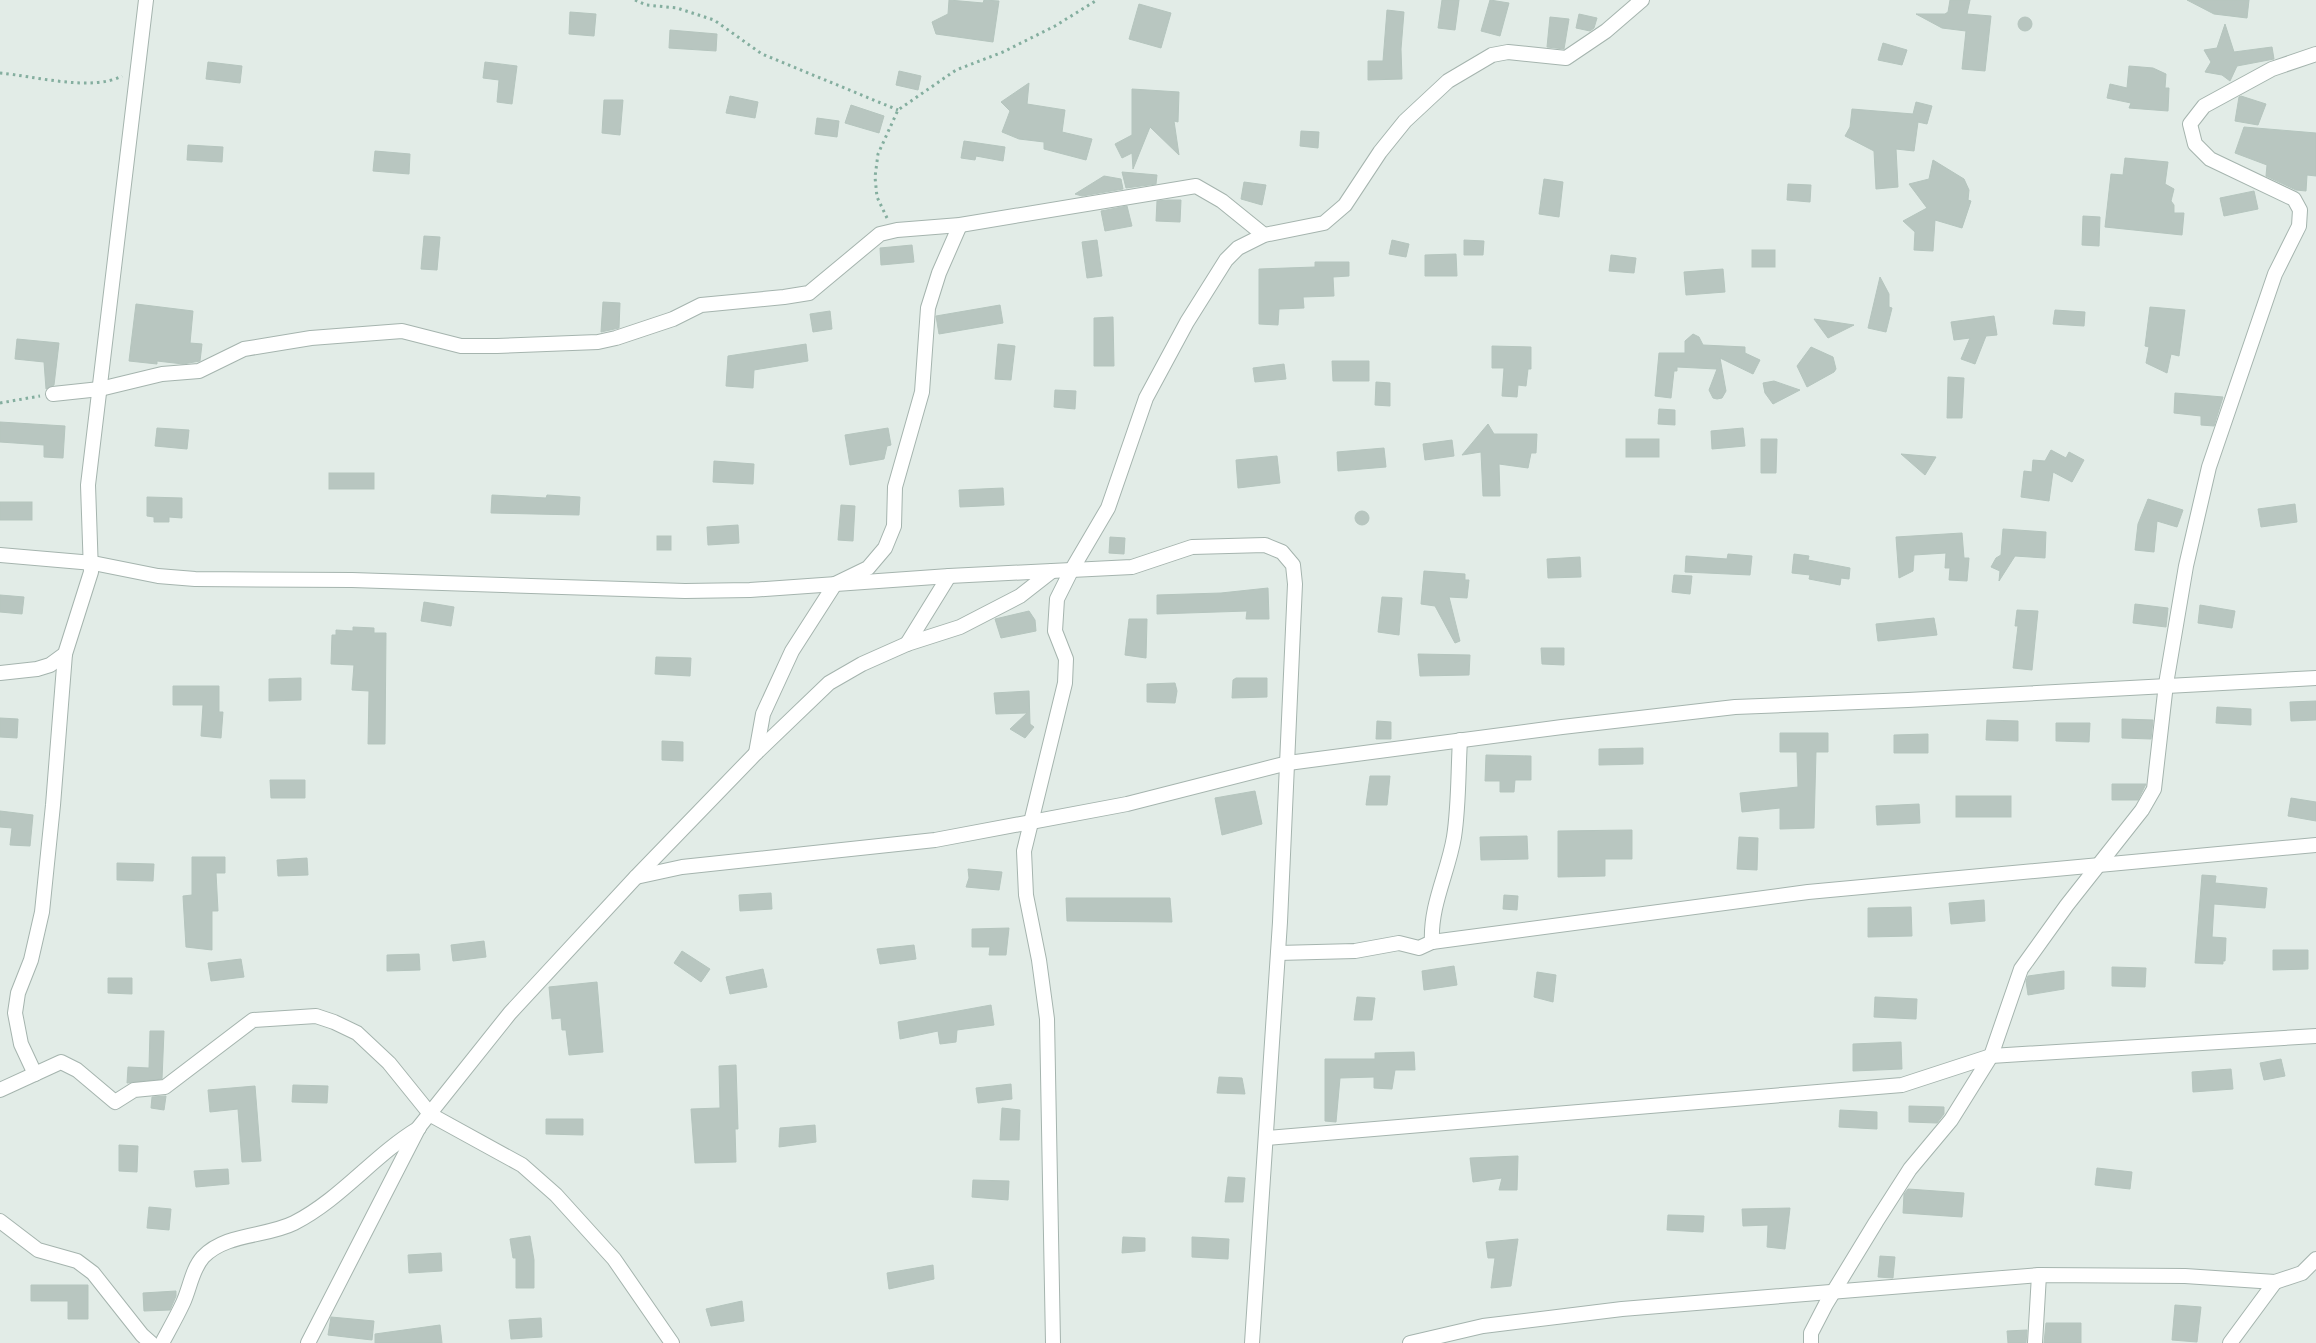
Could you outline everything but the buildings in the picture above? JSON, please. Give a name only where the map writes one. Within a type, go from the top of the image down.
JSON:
[{"type":"street","points":[[35,1074],[22,1044],[15,1013],[18,993],[31,960],[42,912],[54,805],[65,654],[93,563],[88,526],[88,486],[146,0]]},
{"type":"street","points":[[1053,1343],[1047,1019],[1039,960],[1026,895],[1024,851],[1065,683],[1066,659],[1055,631],[1057,599],[1071,570],[1108,508],[1146,398],[1187,322],[1226,260],[1238,248],[1264,235],[1324,223],[1345,204],[1380,152],[1405,122],[1448,81],[1492,55],[1508,52],[1566,58],[1600,36],[1642,0]]},
{"type":"street","points":[[1811,1343],[1811,1333],[1834,1291],[1910,1169],[1951,1120],[1992,1056],[2021,969],[2034,948],[2142,810],[2154,789],[2166,684],[2186,566],[2209,467],[2275,274],[2299,226],[2300,210],[2294,199],[2210,159],[2195,144],[2190,124],[2204,106],[2272,69],[2316,54]]},
{"type":"street","points":[[53,394],[100,389],[162,374],[199,371],[244,349],[310,338],[402,331],[461,346],[598,342],[673,319],[702,305],[809,293],[880,234],[897,230],[960,225],[1196,186],[1222,201],[1264,235]]},
{"type":"street","points":[[756,753],[763,714],[792,651],[834,584],[868,568],[885,548],[894,526],[894,487],[922,392],[928,308],[938,273],[960,225]]},
{"type":"street","points":[[0,555],[93,563],[158,576],[195,579],[352,580],[685,591],[750,590],[949,576],[1132,567],[1192,546],[1265,545],[1282,552],[1292,565],[1295,584],[1278,953],[1252,1343]]},
{"type":"street","points":[[162,1343],[184,1302],[198,1263],[205,1255],[224,1243],[293,1223],[344,1187],[392,1145],[419,1127],[510,1013],[636,877],[756,753],[829,684],[862,664],[907,644],[960,627],[1020,596],[1052,571]]},
{"type":"street","points":[[907,644],[949,576]]},
{"type":"street","points":[[0,672],[37,669],[50,665],[65,654]]},
{"type":"street","points":[[636,877],[682,867],[935,840],[1127,804],[1288,763],[1735,707],[1908,700],[2166,684],[2316,678]]},
{"type":"street","points":[[1432,942],[1431,930],[1437,893],[1445,872],[1454,836],[1460,740]]},
{"type":"street","points":[[1278,953],[1355,951],[1399,943],[1419,948],[1432,942],[1808,892],[2316,845]]},
{"type":"street","points":[[0,1090],[61,1062],[77,1070],[114,1102],[134,1090],[165,1087],[253,1020],[316,1016],[334,1022],[357,1033],[389,1063],[431,1114],[522,1165],[556,1195],[614,1259],[672,1343]]},
{"type":"street","points":[[1266,1138],[1902,1085],[1992,1056],[2316,1036]]},
{"type":"street","points":[[310,1342],[419,1127]]},
{"type":"street","points":[[0,1221],[38,1250],[77,1261],[93,1273],[142,1335],[151,1343]]},
{"type":"street","points":[[1410,1343],[1484,1326],[1622,1309],[2039,1275],[2184,1276],[2275,1282],[2302,1273],[2316,1259]]},
{"type":"street","points":[[2035,1343],[2039,1275]]},
{"type":"street","points":[[2230,1343],[2275,1282]]},
{"type":"path","points":[[635,0],[646,5],[677,8],[714,20],[762,54],[898,110]]},
{"type":"path","points":[[897,230],[884,214],[877,197],[875,177],[878,154],[898,110],[956,70],[1003,52],[1055,26],[1097,0]]},
{"type":"path","points":[[0,73],[61,82],[101,82],[118,79],[138,68]]},
{"type":"path","points":[[0,403],[53,394]]}]
